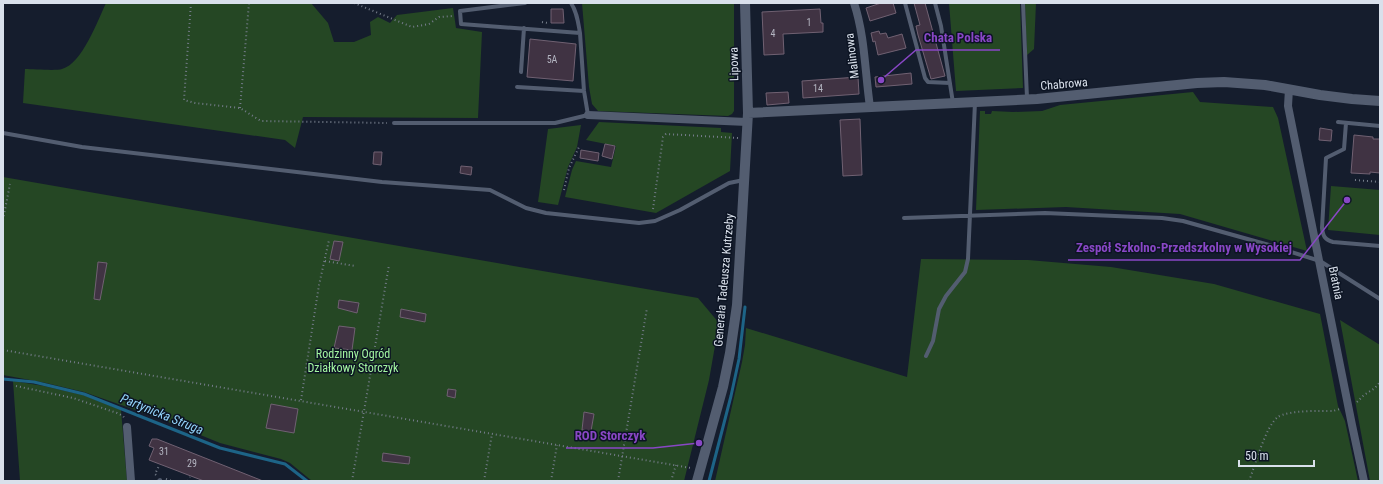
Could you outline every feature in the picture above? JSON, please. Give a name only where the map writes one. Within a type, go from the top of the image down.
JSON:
[{"type":"street","name":"Lipowa","points":[[745,3],[747,120]]},
{"type":"street","name":"Malinowa","points":[[854,3],[858,15],[862,40],[870,107]]},
{"type":"street","name":"Chabrowa","points":[[747,120],[870,107],[1070,97],[1197,83],[1245,83],[1352,99],[1380,101]]},
{"type":"street","name":"Bratnia","points":[[1289,89],[1288,106],[1364,481]]},
{"type":"street","points":[[588,115],[747,120]]},
{"type":"street","name":"Generała Tadeusza Kutrzeby","points":[[697,481],[723,387],[733,339],[741,248],[747,120]]},
{"type":"street","points":[[127,427],[131,481]]},
{"type":"lane","points":[[525,3],[460,11],[461,24],[580,33]]},
{"type":"lane","points":[[394,123],[555,124],[588,115],[584,91],[578,18],[571,3]]},
{"type":"lane","points":[[905,3],[925,78],[928,82],[950,83]]},
{"type":"lane","points":[[935,3],[941,26],[953,103]]},
{"type":"lane","points":[[1022,3],[1027,100]]},
{"type":"lane","points":[[522,72],[524,28]]},
{"type":"lane","points":[[517,87],[584,91]]},
{"type":"lane","points":[[926,356],[933,341],[939,309],[946,296],[965,272],[968,259],[975,102]]},
{"type":"lane","points":[[1338,122],[1380,126]]},
{"type":"lane","points":[[1346,123],[1344,149],[1326,158],[1322,234],[1326,239],[1333,242],[1380,246]]},
{"type":"lane","points":[[3,133],[82,147],[382,182],[490,190],[526,208],[546,213],[639,223],[655,221],[680,210],[730,183],[744,180]]},
{"type":"lane","points":[[904,218],[1045,213],[1162,218],[1190,223],[1320,261],[1380,299]]},
{"type":"path","points":[[191,3],[184,100],[195,103],[240,108],[261,121],[394,123]]},
{"type":"path","points":[[240,108],[249,3]]},
{"type":"path","points":[[354,3],[412,27],[429,24],[439,16],[460,16]]},
{"type":"path","points":[[653,209],[663,137],[666,134],[732,138]]},
{"type":"path","points":[[564,190],[569,168],[580,145]]},
{"type":"path","points":[[1355,180],[1380,182]]},
{"type":"path","points":[[3,220],[10,184]]},
{"type":"path","points":[[301,400],[319,285],[329,240]]},
{"type":"path","points":[[325,261],[355,266]]},
{"type":"path","points":[[352,481],[389,265]]},
{"type":"path","points":[[618,481],[640,340],[647,308]]},
{"type":"path","points":[[3,350],[687,467]]},
{"type":"path","points":[[1249,481],[1267,433],[1279,417],[1294,413],[1333,410],[1355,404],[1364,395],[1375,388],[1380,382]]},
{"type":"path","points":[[16,386],[74,398],[117,413],[123,416],[127,427]]},
{"type":"path","points":[[484,481],[492,434]]},
{"type":"path","points":[[551,481],[557,444]]},
{"type":"path","points":[[671,481],[676,465]]},
{"type":"path","points":[[188,481],[190,477]]},
{"type":"green space","points":[[106,3],[311,3],[328,23],[334,42],[354,42],[371,35],[370,22],[378,17],[390,23],[397,15],[453,8],[456,28],[482,32],[478,118],[303,117],[295,148],[285,140],[23,103],[25,69],[59,70],[69,65],[83,50]]},
{"type":"green space","points":[[582,3],[734,3],[734,111],[732,114],[728,116],[598,111],[592,104],[589,87]]},
{"type":"green space","points":[[949,3],[1020,3],[1023,88],[956,91]]},
{"type":"green space","points":[[1025,3],[1036,3],[1034,49],[1027,55]]},
{"type":"green space","points":[[1193,92],[1200,102],[1273,107],[1278,118],[1307,251],[1180,214],[1066,207],[976,210],[980,111],[985,111],[985,114],[991,114],[992,111],[1042,111],[1060,105]]},
{"type":"green space","points":[[599,122],[721,128],[721,132],[732,133],[730,171],[656,213],[565,197],[576,161],[611,167],[616,146],[586,140]]},
{"type":"green space","points":[[581,125],[577,147],[568,167],[558,205],[538,202],[548,129]]},
{"type":"green space","name":"Rodzinny Ogród Działkowy Storczyk","points":[[3,177],[698,298],[719,323],[709,380],[684,481],[312,481],[290,463],[281,459],[220,443],[161,419],[84,392],[3,375]]},
{"type":"green space","points":[[1331,186],[1380,190],[1380,235],[1328,230]]},
{"type":"green space","points":[[921,259],[1028,260],[1111,267],[1214,284],[1320,314],[1338,406],[1345,421],[1358,481],[715,481],[742,362],[746,328],[907,377]]},
{"type":"green space","points":[[1340,320],[1380,345],[1380,481],[1370,481]]},
{"type":"green space","points":[[13,381],[83,395],[121,410],[127,481],[20,481]]},
{"type":"building","points":[[881,3],[893,3],[896,13],[870,21],[866,8]]},
{"type":"building","points":[[914,3],[925,3],[945,76],[931,79],[918,35],[916,26],[920,25]]},
{"type":"building","points":[[551,9],[563,9],[564,23],[551,23]]},
{"type":"building","points":[[820,9],[823,32],[783,34],[784,54],[764,55],[762,12]]},
{"type":"building","points":[[879,31],[880,34],[886,33],[888,38],[902,34],[906,48],[878,55],[875,41],[873,42],[871,33]]},
{"type":"building","points":[[530,39],[576,44],[573,81],[527,77]]},
{"type":"building","points":[[911,73],[912,84],[876,87],[875,77]]},
{"type":"building","points":[[858,77],[859,94],[803,98],[802,81]]},
{"type":"building","points":[[788,92],[789,103],[767,105],[766,93]]},
{"type":"building","points":[[860,119],[862,175],[843,176],[840,120]]},
{"type":"building","points":[[1320,128],[1332,130],[1331,141],[1319,140]]},
{"type":"building","points":[[1354,135],[1380,139],[1380,173],[1351,173]]},
{"type":"building","points":[[605,144],[615,146],[612,159],[602,156]]},
{"type":"building","points":[[581,150],[599,153],[598,161],[580,158]]},
{"type":"building","points":[[374,152],[382,152],[381,165],[373,164]]},
{"type":"building","points":[[461,166],[472,167],[471,175],[460,173]]},
{"type":"building","points":[[334,241],[343,242],[339,261],[330,259]]},
{"type":"building","points":[[98,262],[107,263],[100,300],[94,299]]},
{"type":"building","points":[[339,300],[359,303],[357,313],[338,308]]},
{"type":"building","points":[[401,309],[426,314],[425,322],[400,317]]},
{"type":"building","points":[[339,326],[355,328],[352,350],[334,348]]},
{"type":"building","points":[[448,389],[456,390],[455,398],[447,396]]},
{"type":"building","points":[[271,404],[298,409],[294,433],[266,428]]},
{"type":"building","points":[[584,412],[594,414],[591,431],[582,430]]},
{"type":"building","points":[[152,439],[157,439],[263,481],[204,481],[149,460],[154,448],[149,446]]},
{"type":"building","points":[[383,453],[410,457],[409,464],[382,461]]},
{"type":"waterway","points":[[709,481],[739,359],[745,307]]},
{"type":"waterway","name":"Partynicka Struga","points":[[3,379],[34,382],[84,394],[220,448],[285,464],[307,481]]},
{"type":"place","name":"Chata Polska","points":[[881,80]]},
{"type":"place","name":"Zespół Szkolno-Przedszkolny w Wysokiej","points":[[1347,200]]},
{"type":"place","name":"ROD Storczyk","points":[[699,443]]}]
